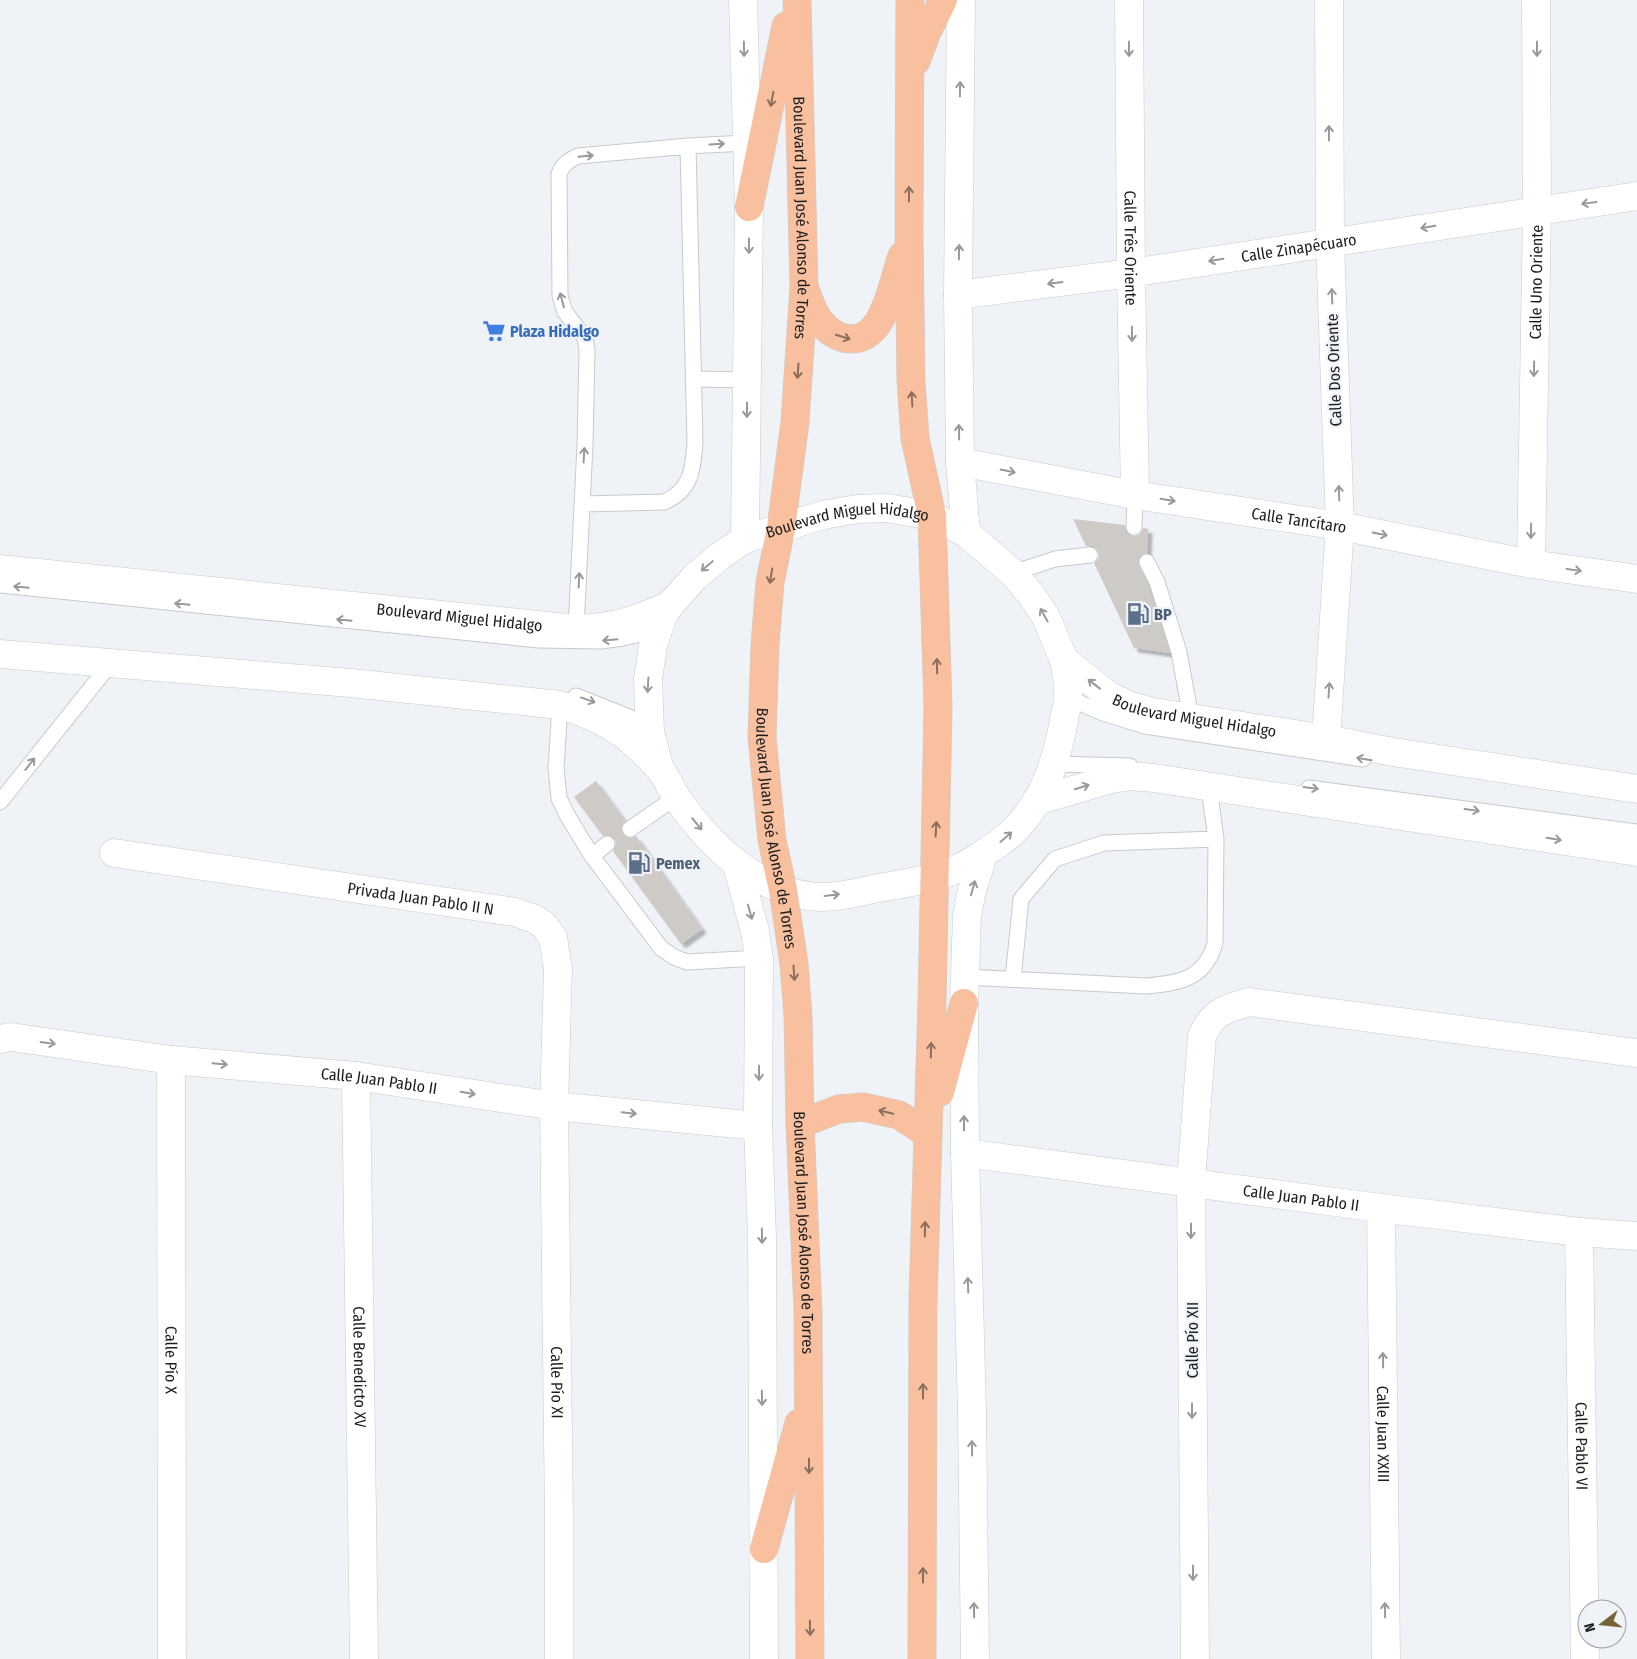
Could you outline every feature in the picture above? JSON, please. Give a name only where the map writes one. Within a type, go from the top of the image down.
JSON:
[{"type":"main road","points":[[749,207],[791,0]]},
{"type":"main road","name":"Boulevard Juan José Alonso de Torres","points":[[797,0],[804,288],[795,422],[781,528],[769,590],[764,645],[762,737],[772,840],[783,890],[794,964],[798,1016],[800,1124],[808,1312],[810,1659]]},
{"type":"main road","points":[[910,0],[909,232],[912,413],[919,459],[932,516],[938,708],[923,1301],[922,1659]]},
{"type":"main road","points":[[910,79],[926,32],[943,0]]},
{"type":"main road","points":[[804,288],[819,320],[834,334],[844,339],[855,340],[863,337],[879,321],[909,232]]},
{"type":"main road","points":[[928,1134],[964,1003]]},
{"type":"main road","points":[[800,1124],[839,1108],[863,1107],[898,1115],[928,1134]]},
{"type":"main road","points":[[764,1549],[808,1390]]},
{"type":"street","points":[[743,0],[749,207],[745,539]]},
{"type":"street","points":[[961,0],[958,295],[960,462],[966,532]]},
{"type":"street","name":"Calle Três Oriente","points":[[1129,0],[1135,495]]},
{"type":"street","name":"Calle Dos Oriente","points":[[1326,739],[1340,526],[1330,242],[1329,0]]},
{"type":"street","name":"Calle Uno Oriente","points":[[1531,564],[1537,210],[1536,0]]},
{"type":"street","name":"Calle Zinapécuaro","points":[[958,295],[1131,273],[1637,196]]},
{"type":"street","name":"Calle Tancítaro","points":[[960,462],[1135,495],[1340,526],[1531,564],[1637,579]]},
{"type":"street","name":"Boulevard Miguel Hidalgo","points":[[0,569],[576,628],[605,627],[644,617],[670,605],[695,577],[720,556],[745,539],[822,516],[858,509],[887,508],[932,516],[966,532],[1013,573],[1032,596],[1046,617],[1064,660],[1109,696],[1131,706],[1153,712],[1326,739],[1393,752],[1637,789]]},
{"type":"street","points":[[660,770],[650,732],[648,679],[658,630],[664,614],[670,605]]},
{"type":"street","points":[[0,654],[351,683],[560,705],[607,722],[634,743],[660,770],[676,797],[695,822],[718,848],[737,865],[783,890],[821,896],[860,892],[933,878],[959,868],[984,853],[1003,840],[1022,823],[1046,783],[1059,745],[1068,698],[1064,660]]},
{"type":"street","points":[[1036,801],[1104,781],[1130,776],[1209,786],[1637,852]]},
{"type":"street","name":"Privada Juan Pablo II N","points":[[114,853],[515,912],[535,919],[544,926],[552,938],[558,969],[554,1106]]},
{"type":"street","points":[[975,1659],[972,1411],[964,1153],[964,1003],[966,924],[969,904],[984,853]]},
{"type":"street","name":"Boulevard Juan José Alonso de Torres","points":[[737,865],[755,931],[759,958],[758,1126],[762,1238],[764,1659]]},
{"type":"street","name":"Calle Pío XII","points":[[1194,1659],[1191,1182],[1202,1036],[1209,1022],[1219,1013],[1230,1007],[1249,1002],[1637,1053]]},
{"type":"street","name":"Calle Juan Pablo II","points":[[0,1039],[11,1038],[171,1060],[356,1076],[554,1106],[758,1126]]},
{"type":"street","name":"Calle Pío X","points":[[171,1060],[172,1659]]},
{"type":"street","name":"Calle Benedicto XV","points":[[356,1076],[364,1659]]},
{"type":"street","name":"Calle Pío XI","points":[[554,1106],[559,1659]]},
{"type":"street","name":"Calle Juan Pablo II","points":[[964,1153],[1381,1208],[1580,1232],[1637,1236]]},
{"type":"street","name":"Calle Juan XXIII","points":[[1381,1208],[1386,1659]]},
{"type":"street","name":"Calle Pablo VI","points":[[1580,1232],[1584,1659]]},
{"type":"lane","points":[[576,628],[587,350],[585,338],[565,312],[560,296],[559,174],[561,168],[569,160],[578,156],[746,143]]},
{"type":"lane","points":[[582,504],[664,502],[674,498],[691,476],[694,468],[688,146]]},
{"type":"lane","points":[[693,379],[748,380]]},
{"type":"lane","points":[[1134,526],[1135,495]]},
{"type":"lane","points":[[1013,573],[1055,559],[1090,555]]},
{"type":"lane","points":[[1146,562],[1159,589],[1179,652],[1191,718]]},
{"type":"lane","points":[[0,585],[540,640],[609,640],[658,630]]},
{"type":"lane","points":[[0,640],[575,696],[630,717],[650,732]]},
{"type":"lane","points":[[0,802],[110,663]]},
{"type":"lane","points":[[1068,698],[1103,713],[1145,726],[1637,800]]},
{"type":"lane","points":[[560,705],[556,768],[559,798],[592,856],[661,948],[674,957],[686,962],[759,958]]},
{"type":"lane","points":[[1054,764],[1143,766],[1637,832]]},
{"type":"lane","points":[[965,977],[1146,986],[1173,983],[1203,968],[1211,957],[1215,943],[1216,839],[1209,786]]},
{"type":"lane","points":[[630,829],[676,797]]},
{"type":"lane","points":[[1013,979],[1021,899],[1056,859],[1104,843],[1216,839]]},
{"type":"lane","points":[[592,856],[608,844]]},
{"type":"building","name":"BP","points":[[1073,519],[1125,525],[1126,532],[1133,536],[1139,535],[1143,528],[1148,529],[1147,553],[1140,556],[1138,562],[1149,588],[1170,653],[1134,648],[1094,563],[1099,558],[1098,550],[1093,546],[1086,546]]},
{"type":"building","name":"Pemex","points":[[596,781],[625,821],[621,829],[623,835],[630,838],[636,836],[702,929],[681,944],[613,851],[616,843],[615,839],[610,835],[603,836],[574,797]]},
{"type":"place","name":"Plaza Hidalgo","points":[[494,331]]},
{"type":"place","name":"BP","points":[[1138,614]]},
{"type":"place","name":"Pemex","points":[[639,863]]}]
